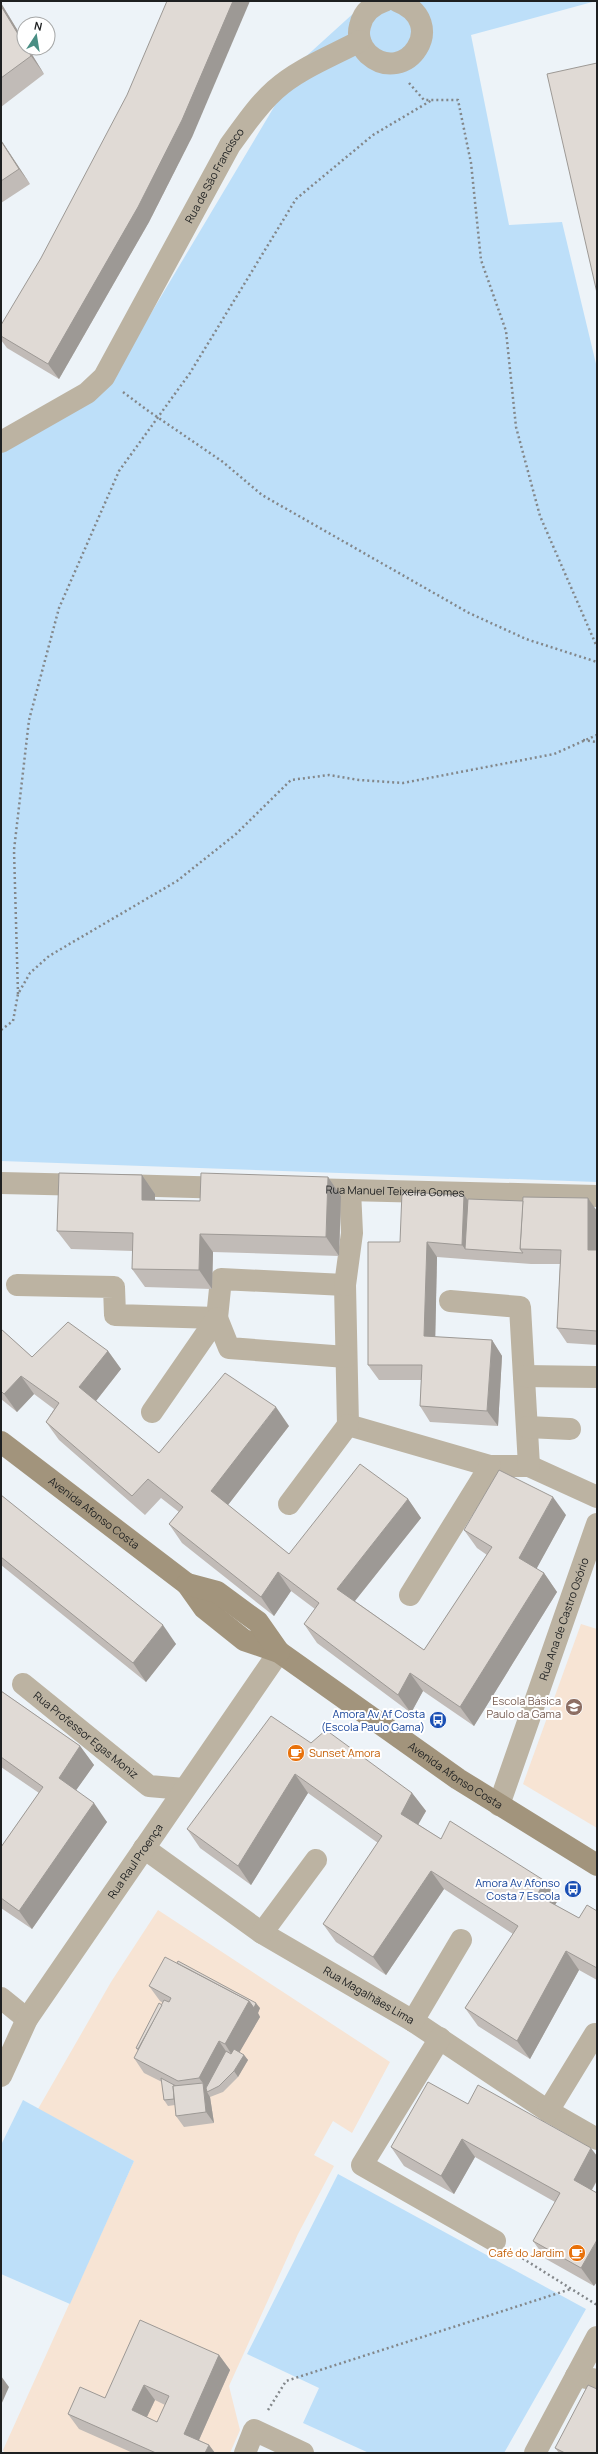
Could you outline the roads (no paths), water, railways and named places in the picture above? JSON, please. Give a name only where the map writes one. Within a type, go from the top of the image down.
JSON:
[{"type":"main road","name":"Avenida Afonso Costa","points":[[1,1442],[187,1584],[204,1608],[244,1640],[278,1652],[458,1779],[597,1865]]},
{"type":"street","points":[[384,1],[367,10],[361,20],[359,31],[360,41],[365,51],[374,59],[384,63],[395,63],[406,60],[415,53],[420,43],[422,32],[420,21],[415,12],[407,5],[397,1]]},
{"type":"street","name":"Rua de São Francisco","points":[[1,442],[87,393],[104,377],[230,145],[254,112],[276,89],[308,68],[360,41]]},
{"type":"street","points":[[1,1183],[247,1188]]},
{"type":"street","name":"Rua Manuel Teixeira Gomes","points":[[287,1189],[597,1196]]},
{"type":"street","points":[[289,1504],[348,1425],[345,1285],[352,1233],[350,1190]]},
{"type":"street","points":[[345,1285],[221,1279],[217,1318],[229,1348],[346,1357]]},
{"type":"street","points":[[17,1285],[114,1287],[115,1315],[217,1318]]},
{"type":"street","points":[[450,1301],[520,1307],[529,1466]]},
{"type":"street","points":[[152,1412],[217,1318]]},
{"type":"street","points":[[524,1376],[597,1377]]},
{"type":"street","points":[[348,1425],[490,1466],[529,1466],[597,1497]]},
{"type":"street","points":[[527,1428],[570,1429]]},
{"type":"street","points":[[410,1595],[490,1466]]},
{"type":"street","name":"Rua Ana de Castro Osório","points":[[499,1805],[597,1524]]},
{"type":"street","name":"Rua Raul Proença","points":[[1,2076],[27,2019],[278,1652]]},
{"type":"street","name":"Rua Professor Egas Moniz","points":[[23,1684],[149,1786],[184,1789]]},
{"type":"street","name":"Rua Magalhães Lima","points":[[144,1848],[262,1933],[413,2021],[548,2110],[597,2139]]},
{"type":"street","points":[[262,1933],[316,1860]]},
{"type":"street","points":[[413,2021],[462,1940]]},
{"type":"street","points":[[1,1998],[27,2019]]},
{"type":"street","points":[[548,2110],[595,2034]]},
{"type":"street","points":[[440,2038],[362,2165],[495,2241]]},
{"type":"street","points":[[535,2453],[587,2378],[597,2337]]},
{"type":"street","points":[[245,2453],[254,2430],[303,2453]]},
{"type":"place","name":"Escola Básica Paulo da Gama","points":[[574,1707]]},
{"type":"place","name":"Amora Av Af Costa (Escola Paulo Gama)","points":[[438,1720]]},
{"type":"place","name":"Sunset Amora","points":[[296,1753]]},
{"type":"place","name":"Amora Av Afonso Costa 7 Escola","points":[[573,1889]]},
{"type":"place","name":"Café do Jardim","points":[[577,2253]]}]
